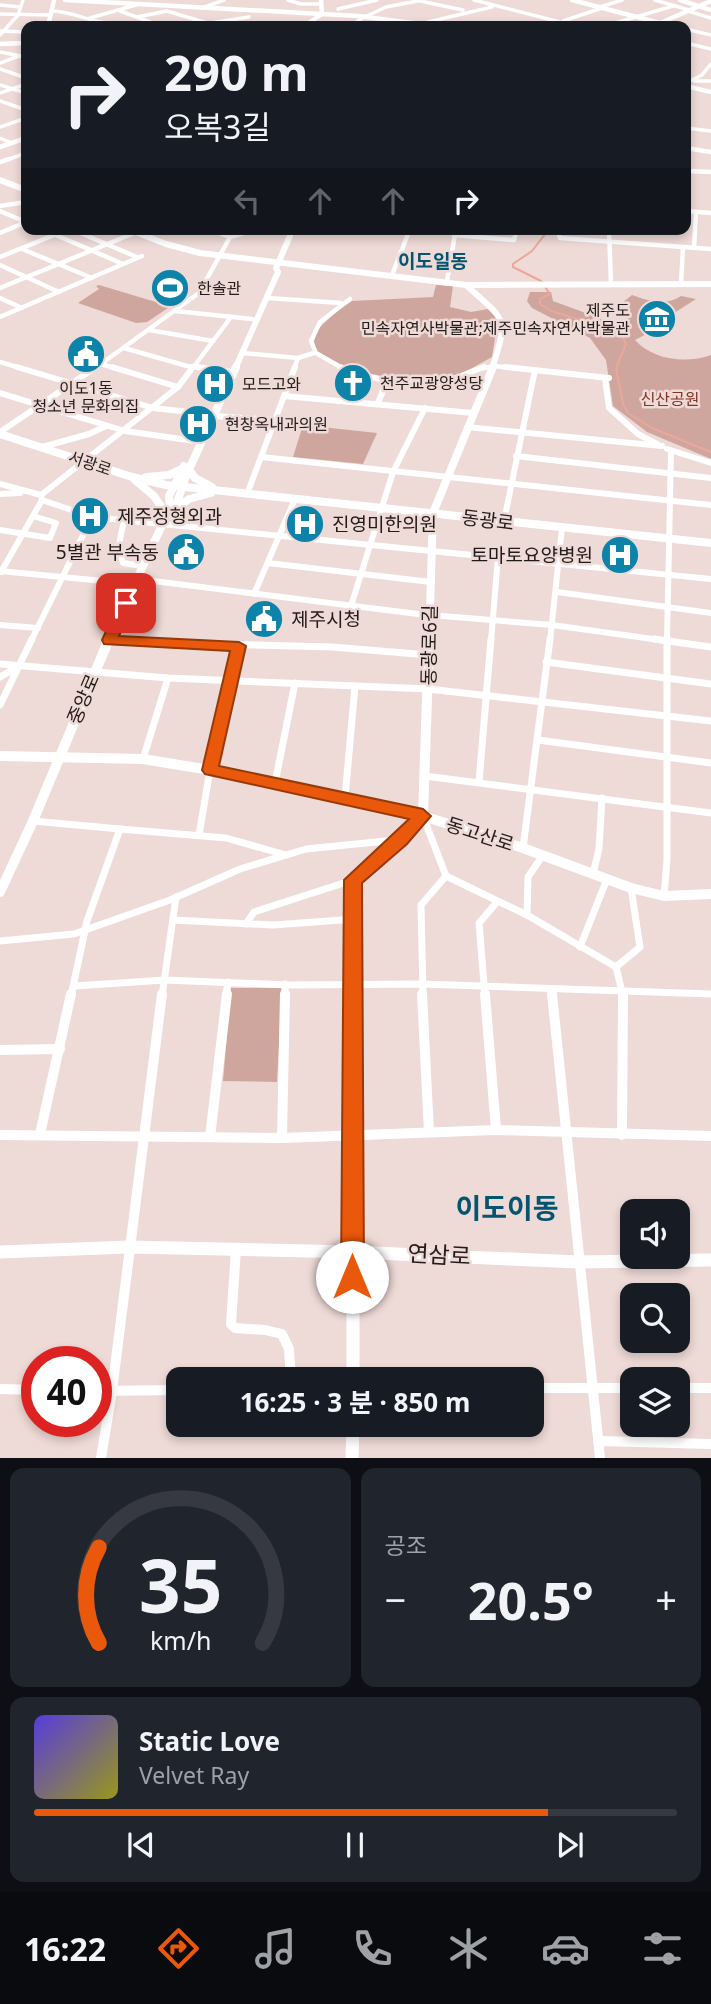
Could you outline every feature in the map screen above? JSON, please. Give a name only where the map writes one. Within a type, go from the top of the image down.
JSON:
[{"type":"main road","points":[[65,0],[303,13],[321,6],[346,15]]},
{"type":"main road","points":[[52,8],[73,0]]},
{"type":"main road","points":[[572,0],[652,21]]},
{"type":"main road","points":[[680,0],[711,10]]},
{"type":"main road","points":[[665,21],[711,1]]},
{"type":"main road","points":[[313,21],[321,6]]},
{"type":"main road","points":[[303,13],[313,21],[346,15],[400,21]]},
{"type":"main road","points":[[0,44],[21,43]]},
{"type":"main road","points":[[691,86],[711,92]]},
{"type":"main road","points":[[0,147],[21,140]]},
{"type":"main road","points":[[691,149],[711,152]]},
{"type":"main road","points":[[0,180],[21,188]]},
{"type":"main road","points":[[144,235],[188,251],[466,285],[711,284]]},
{"type":"main road","name":"중앙로","points":[[0,892],[5,871],[33,821],[93,673],[167,515],[177,503],[177,486],[268,298],[290,235]]},
{"type":"main road","name":"중앙로","points":[[186,469],[195,441],[211,415],[251,319],[273,271],[276,270]]},
{"type":"main road","name":"동광로6길","points":[[423,816],[433,513],[445,477],[494,366],[503,332],[503,320],[466,285]]},
{"type":"main road","name":"서광로","points":[[0,433],[132,477],[177,486]]},
{"type":"main road","points":[[132,477],[169,475],[186,469],[207,485],[229,492]]},
{"type":"main road","points":[[132,477],[158,500],[167,515],[199,495],[229,492]]},
{"type":"main road","name":"동광로","points":[[177,486],[711,543]]},
{"type":"main road","name":"동고산로","points":[[0,756],[60,755],[143,759],[210,770],[423,816],[523,848],[631,888],[664,896],[711,894]]},
{"type":"main road","points":[[353,1367],[353,880],[423,816]]},
{"type":"main road","name":"연삼로","points":[[0,1252],[129,1247],[352,1252],[579,1262],[711,1260]]},
{"type":"main road","points":[[352,1458],[353,1437]]},
{"type":"street","points":[[1,33],[18,15],[23,0]]},
{"type":"street","points":[[201,8],[224,0]]},
{"type":"street","points":[[288,0],[301,5],[321,6]]},
{"type":"street","points":[[338,9],[379,0],[395,4]]},
{"type":"street","points":[[358,21],[395,4],[421,0],[467,11]]},
{"type":"street","points":[[474,0],[558,21],[622,0]]},
{"type":"street","points":[[655,0],[711,18]]},
{"type":"street","points":[[0,5],[20,7]]},
{"type":"street","points":[[89,18],[136,5]]},
{"type":"street","points":[[432,21],[496,6]]},
{"type":"street","points":[[622,21],[673,6]]},
{"type":"street","points":[[0,14],[18,15],[52,8],[98,21]]},
{"type":"street","points":[[120,10],[148,21]]},
{"type":"street","points":[[136,17],[167,11],[196,21]]},
{"type":"street","points":[[245,21],[252,11]]},
{"type":"street","points":[[105,14],[118,17],[129,14]]},
{"type":"street","points":[[224,21],[249,17]]},
{"type":"street","points":[[0,23],[11,23]]},
{"type":"street","points":[[691,30],[711,36]]},
{"type":"street","points":[[1,33],[21,33]]},
{"type":"street","points":[[691,44],[711,49]]},
{"type":"street","points":[[0,52],[20,56]]},
{"type":"street","points":[[0,63],[20,56]]},
{"type":"street","points":[[14,59],[21,61]]},
{"type":"street","points":[[691,80],[702,75],[711,64]]},
{"type":"street","points":[[0,69],[21,76]]},
{"type":"street","points":[[691,80],[711,81]]},
{"type":"street","points":[[0,85],[21,91]]},
{"type":"street","points":[[0,93],[21,86]]},
{"type":"street","points":[[0,101],[21,108]]},
{"type":"street","points":[[0,119],[13,123]]},
{"type":"street","points":[[0,127],[21,120]]},
{"type":"street","points":[[691,129],[711,131]]},
{"type":"street","points":[[0,138],[12,143]]},
{"type":"street","points":[[0,162],[21,155]]},
{"type":"street","points":[[691,171],[711,172]]},
{"type":"street","points":[[21,202],[0,205],[7,214],[21,220]]},
{"type":"street","points":[[691,212],[711,213]]},
{"type":"street","points":[[694,248],[696,212]]},
{"type":"street","points":[[0,217],[7,214]]},
{"type":"street","points":[[0,233],[21,224]]},
{"type":"street","points":[[0,257],[55,235],[123,264]]},
{"type":"street","points":[[0,317],[139,257],[84,235]]},
{"type":"street","points":[[0,288],[30,278],[130,235]]},
{"type":"street","points":[[224,235],[237,235]]},
{"type":"street","points":[[392,275],[408,235]]},
{"type":"street","points":[[447,281],[455,235]]},
{"type":"street","points":[[477,235],[513,240],[515,235]]},
{"type":"street","points":[[559,235],[561,238],[711,249]]},
{"type":"street","points":[[609,235],[611,285]]},
{"type":"street","points":[[0,433],[102,364],[198,293],[230,237]]},
{"type":"street","points":[[681,284],[683,247]]},
{"type":"street","points":[[22,249],[92,278]]},
{"type":"street","points":[[0,265],[59,292]]},
{"type":"street","points":[[0,298],[22,308]]},
{"type":"street","points":[[268,298],[341,303]]},
{"type":"street","points":[[350,299],[341,303],[312,333],[314,353],[326,362],[387,381],[432,383],[460,377],[482,366],[607,378],[609,408],[638,433],[671,451],[711,463]]},
{"type":"street","points":[[174,311],[251,319]]},
{"type":"street","points":[[231,317],[178,387],[41,498],[1,572],[136,581],[351,606],[494,618],[711,647]]},
{"type":"street","points":[[149,330],[213,341]]},
{"type":"street","points":[[124,348],[193,367],[228,371]]},
{"type":"street","points":[[242,354],[298,358],[314,353]]},
{"type":"street","points":[[247,494],[298,358]]},
{"type":"street","points":[[0,362],[153,408],[275,420]]},
{"type":"street","points":[[102,364],[178,387]]},
{"type":"street","points":[[504,521],[535,370]]},
{"type":"street","points":[[378,403],[387,381]]},
{"type":"street","points":[[0,393],[125,432],[195,441]]},
{"type":"street","points":[[284,396],[473,413]]},
{"type":"street","points":[[351,606],[393,472],[425,408]]},
{"type":"street","points":[[42,447],[107,426]]},
{"type":"street","points":[[467,427],[662,446]]},
{"type":"street","points":[[664,896],[671,451]]},
{"type":"street","points":[[516,456],[711,478]]},
{"type":"street","points":[[261,457],[711,505]]},
{"type":"street","points":[[0,484],[92,517],[125,519],[167,515],[279,534],[711,579]]},
{"type":"street","points":[[0,494],[25,493]]},
{"type":"street","points":[[254,594],[295,499]]},
{"type":"street","points":[[0,530],[50,538],[56,523],[33,516]]},
{"type":"street","points":[[0,705],[92,517]]},
{"type":"street","points":[[125,519],[117,542],[121,559],[123,563],[142,566]]},
{"type":"street","points":[[523,848],[561,562],[562,528]]},
{"type":"street","points":[[479,782],[498,557]]},
{"type":"street","points":[[268,563],[431,582]]},
{"type":"street","points":[[557,592],[711,612]]},
{"type":"street","points":[[0,625],[37,628]]},
{"type":"street","points":[[110,640],[332,648],[429,655]]},
{"type":"street","points":[[200,835],[210,770],[239,646]]},
{"type":"street","points":[[546,662],[711,684]]},
{"type":"street","points":[[0,664],[168,678],[428,689],[711,721]]},
{"type":"street","points":[[0,677],[20,665]]},
{"type":"street","points":[[143,759],[168,678]]},
{"type":"street","points":[[275,783],[295,683]]},
{"type":"street","points":[[345,798],[355,686]]},
{"type":"street","points":[[538,740],[711,763]]},
{"type":"street","points":[[425,776],[711,813]]},
{"type":"street","points":[[593,874],[599,849],[602,798]]},
{"type":"street","points":[[423,816],[446,876],[527,915],[615,967],[623,992],[622,1135]]},
{"type":"street","points":[[33,821],[200,835],[269,847],[286,855]]},
{"type":"street","points":[[40,1134],[88,928],[87,921],[120,829]]},
{"type":"street","points":[[0,940],[74,934],[176,897],[240,869],[306,849],[400,839]]},
{"type":"street","name":"동고산로","points":[[527,915],[528,877],[544,856]]},
{"type":"street","points":[[429,1132],[421,905],[446,876]]},
{"type":"street","points":[[580,947],[607,879]]},
{"type":"street","points":[[246,924],[254,912],[353,880]]},
{"type":"street","points":[[615,967],[640,947],[631,888]]},
{"type":"street","points":[[166,1390],[112,1391],[142,1137],[176,897]]},
{"type":"street","points":[[496,1130],[479,923],[497,902]]},
{"type":"street","points":[[173,920],[273,925],[355,919]]},
{"type":"street","points":[[74,986],[165,980],[285,984],[422,984],[711,993]]},
{"type":"street","points":[[210,1137],[228,982]]},
{"type":"street","points":[[282,1138],[285,984]]},
{"type":"street","points":[[551,989],[600,1458]]},
{"type":"street","points":[[0,1049],[60,1049]]},
{"type":"street","points":[[0,1135],[282,1138],[496,1130],[711,1136]]},
{"type":"street","points":[[236,1249],[231,1324],[235,1328],[275,1330],[284,1335],[291,1347],[292,1367]]},
{"type":"street","points":[[544,1388],[620,1388]]},
{"type":"street","points":[[690,1388],[711,1388]]},
{"type":"street","points":[[0,1389],[21,1390]]},
{"type":"street","points":[[101,1458],[104,1437]]},
{"type":"street","points":[[598,1441],[711,1444]]},
{"type":"green space","points":[[436,285],[453,286],[450,307],[471,312],[488,309],[498,319],[492,357],[456,377],[425,382],[384,380],[327,360],[316,352],[316,331],[352,301],[433,297]]},
{"type":"green space","points":[[96,286],[166,305],[168,308],[147,322],[136,323],[78,303],[99,289]]},
{"type":"green space","name":"신산공원","points":[[530,292],[551,292],[553,301],[613,323],[630,321],[618,306],[632,295],[657,302],[681,296],[696,299],[671,315],[666,314],[657,321],[650,320],[641,326],[652,331],[635,340],[651,352],[670,358],[691,359],[711,355],[711,459],[647,432],[613,406],[606,360],[590,338],[532,308],[527,301]]},
{"type":"green space","points":[[303,425],[377,433],[363,464],[293,457]]},
{"type":"green space","points":[[231,988],[282,988],[277,1082],[223,1081]]},
{"type":"waterway","points":[[544,235],[532,251],[513,264],[513,267],[541,281],[550,294],[540,299],[540,304],[551,311],[620,332],[626,344],[616,368],[623,404],[628,413],[652,428],[711,452]]},
{"type":"place","name":"한솔관","points":[[170,288]]},
{"type":"place","name":"제주도 민속자연사박물관;제주민속자연사박물관","points":[[657,319]]},
{"type":"place","name":"이도1동 청소년 문화의집","points":[[86,354]]},
{"type":"place","name":"천주교광양성당","points":[[353,383]]},
{"type":"place","name":"모드고와","points":[[215,384]]},
{"type":"place","name":"현창옥내과의원","points":[[198,424]]},
{"type":"place","name":"제주정형외과","points":[[90,516]]},
{"type":"place","name":"진영미한의원","points":[[305,524]]},
{"type":"place","name":"5별관 부속동","points":[[186,552]]},
{"type":"place","name":"토마토요양병원","points":[[620,555]]},
{"type":"place","name":"제주시청","points":[[264,619]]},
{"type":"district","name":"이도일동","points":[[433,261]]},
{"type":"district","name":"이도이동","points":[[507,1208]]},
{"type":"route","points":[[126,603],[110,640],[239,646],[210,770],[423,816],[353,880],[352,1277]]}]
